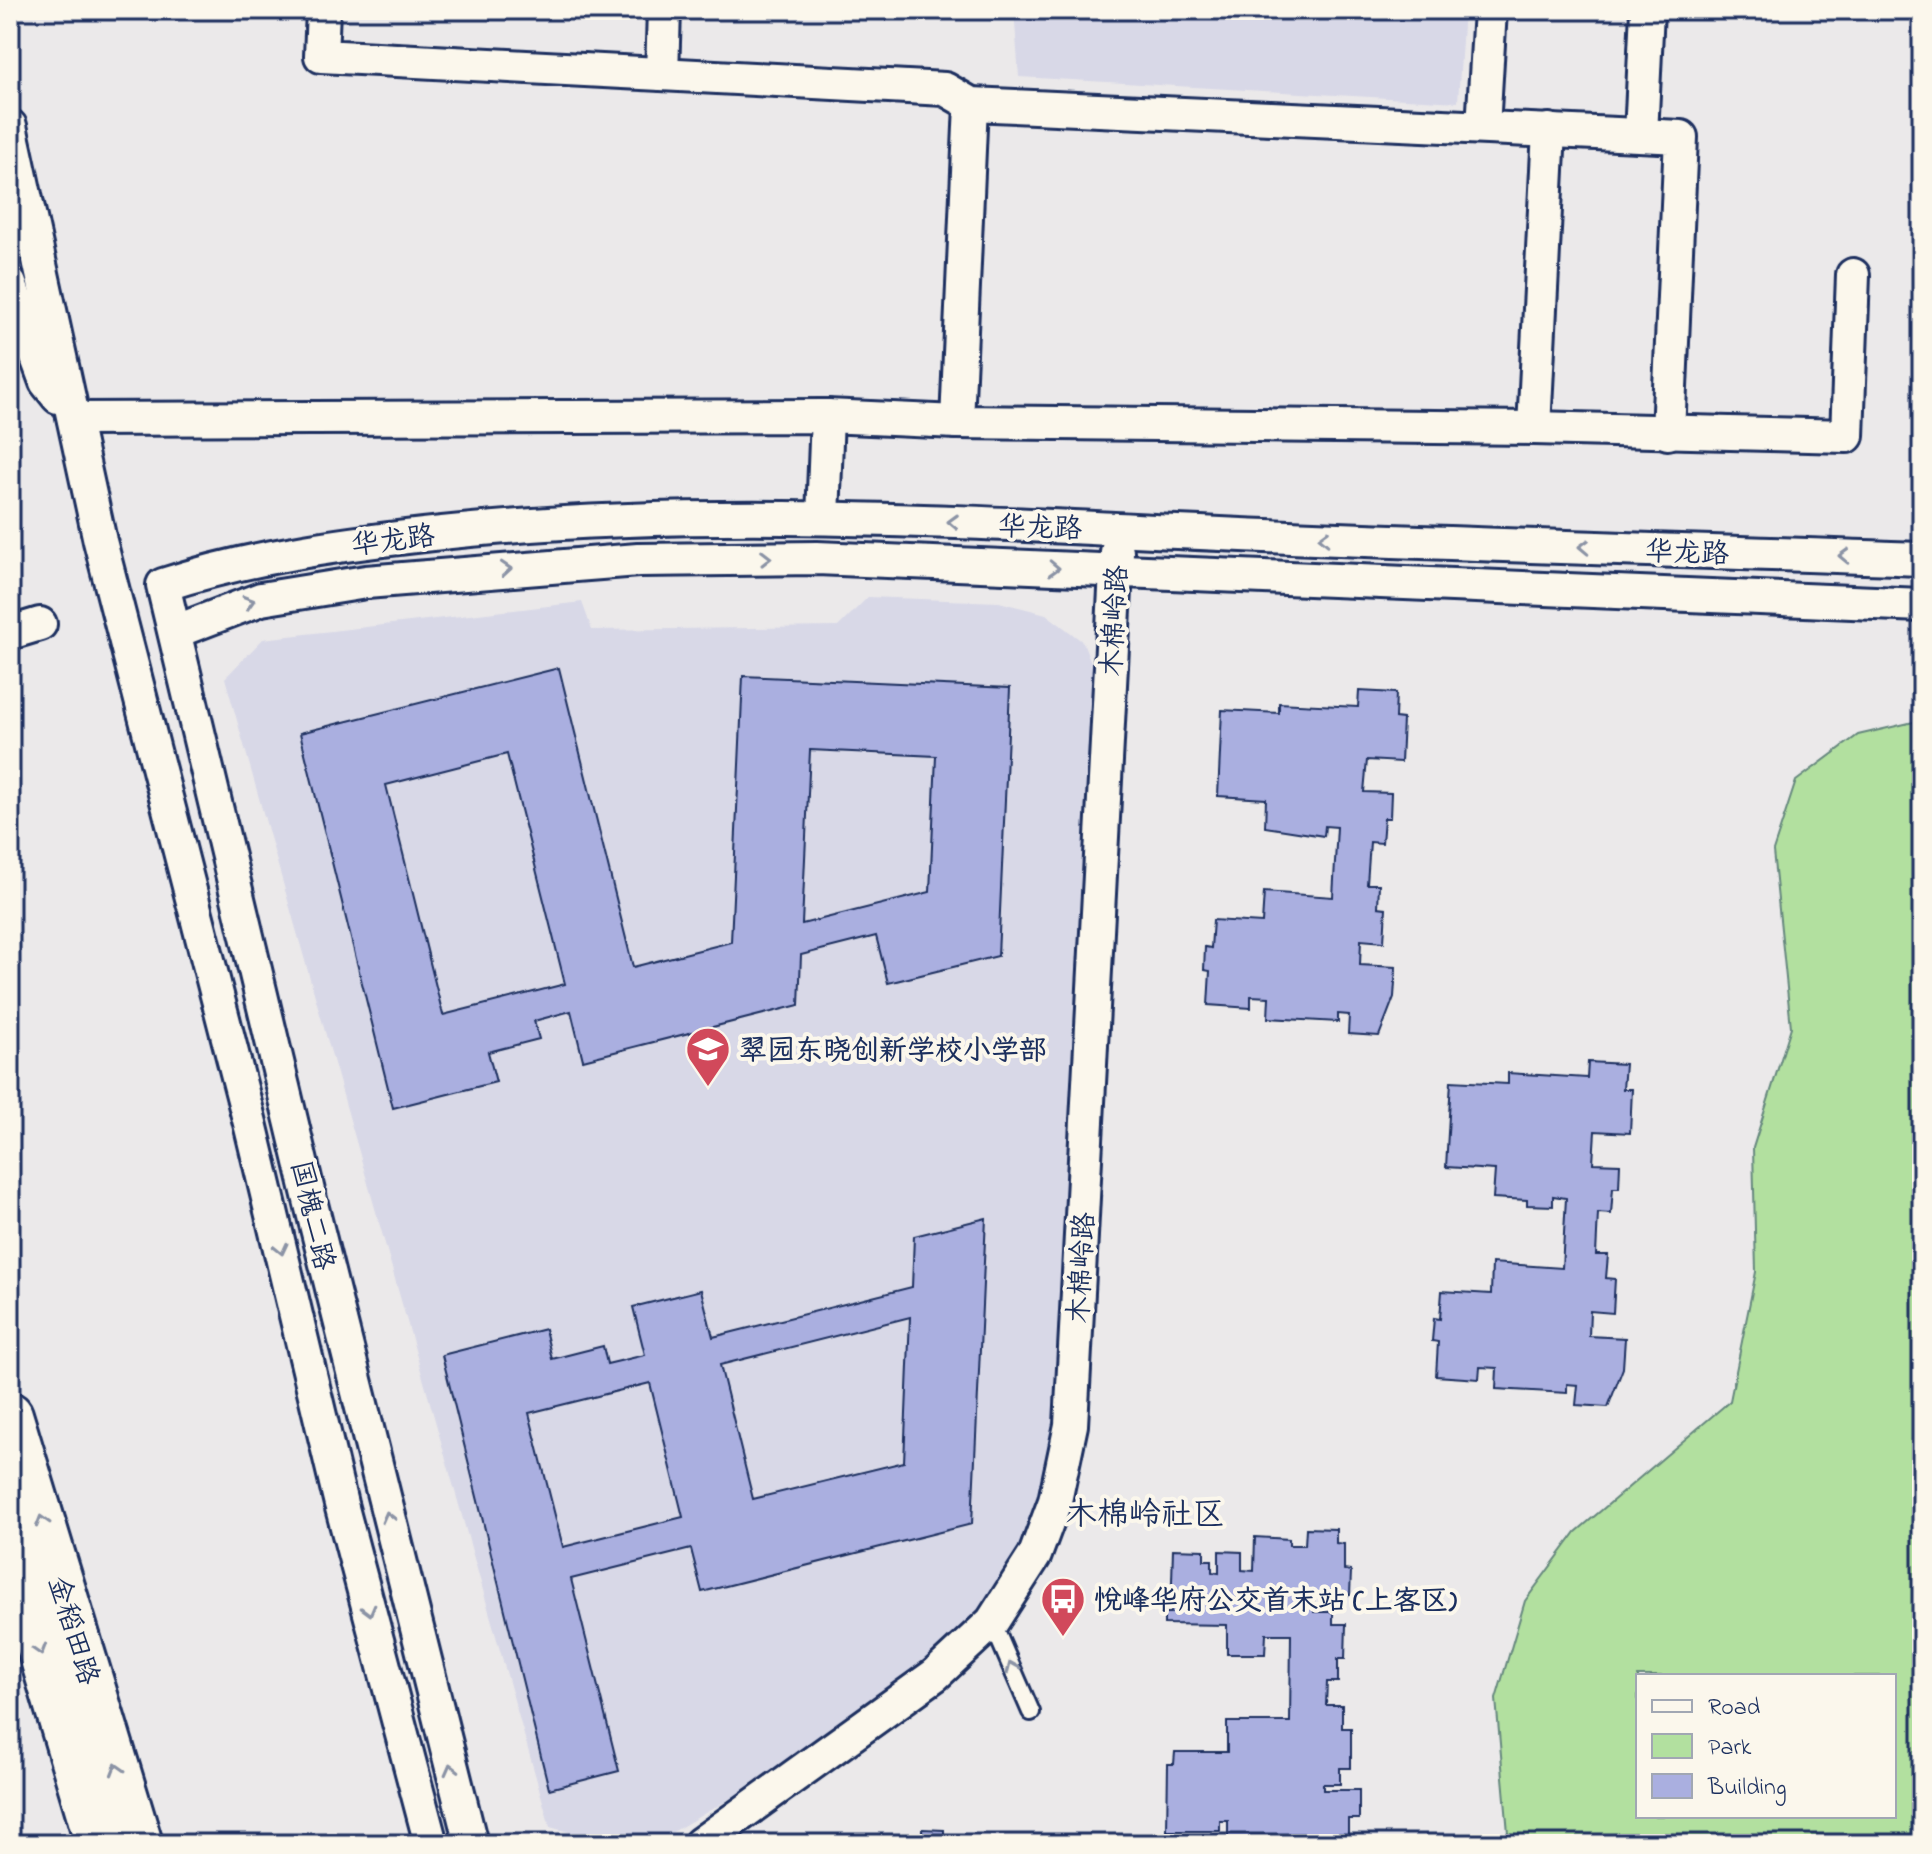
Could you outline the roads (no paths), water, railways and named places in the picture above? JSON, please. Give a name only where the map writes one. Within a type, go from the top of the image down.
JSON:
[{"type":"street","points":[[323,10],[321,56],[945,89],[971,104],[1681,137],[1668,433]]},
{"type":"street","points":[[662,74],[664,10]]},
{"type":"street","points":[[1483,127],[1490,10]]},
{"type":"street","points":[[1641,135],[1647,10]]},
{"type":"street","points":[[957,422],[971,104]]},
{"type":"street","name":"国槐二路","points":[[10,126],[100,541],[263,1173],[341,1504],[431,1844]]},
{"type":"street","points":[[1534,428],[1549,130]]},
{"type":"street","points":[[10,284],[46,382],[74,419],[827,416],[957,422],[1534,428],[1847,436],[1853,275]]},
{"type":"street","points":[[823,517],[827,416]]},
{"type":"street","name":"华龙路","points":[[163,585],[257,558],[483,528],[637,519],[823,517],[1922,559]]},
{"type":"street","name":"木棉岭路","points":[[700,1844],[935,1675],[992,1622],[1035,1555],[1055,1501],[1071,1425],[1118,529]]},
{"type":"street","name":"华龙路","points":[[177,631],[261,599],[366,582],[638,560],[817,558],[1922,605]]},
{"type":"street","name":"国槐二路","points":[[163,585],[177,631],[301,1163],[471,1844]]},
{"type":"street","points":[[263,1173],[301,1163]]},
{"type":"street","name":"金稻田路","points":[[10,1415],[140,1844]]},
{"type":"street","name":"金稻田路","points":[[10,1548],[98,1844]]},
{"type":"lane","points":[[992,1622],[1031,1712]]},
{"type":"place","name":"翠园东晓创新学校小学部","points":[[708,1088]]},
{"type":"place","name":"悦峰华府公交首末站 (上客区)","points":[[1063,1638]]},
{"type":"district","name":"木棉岭社区","points":[[1145,1513]]}]
